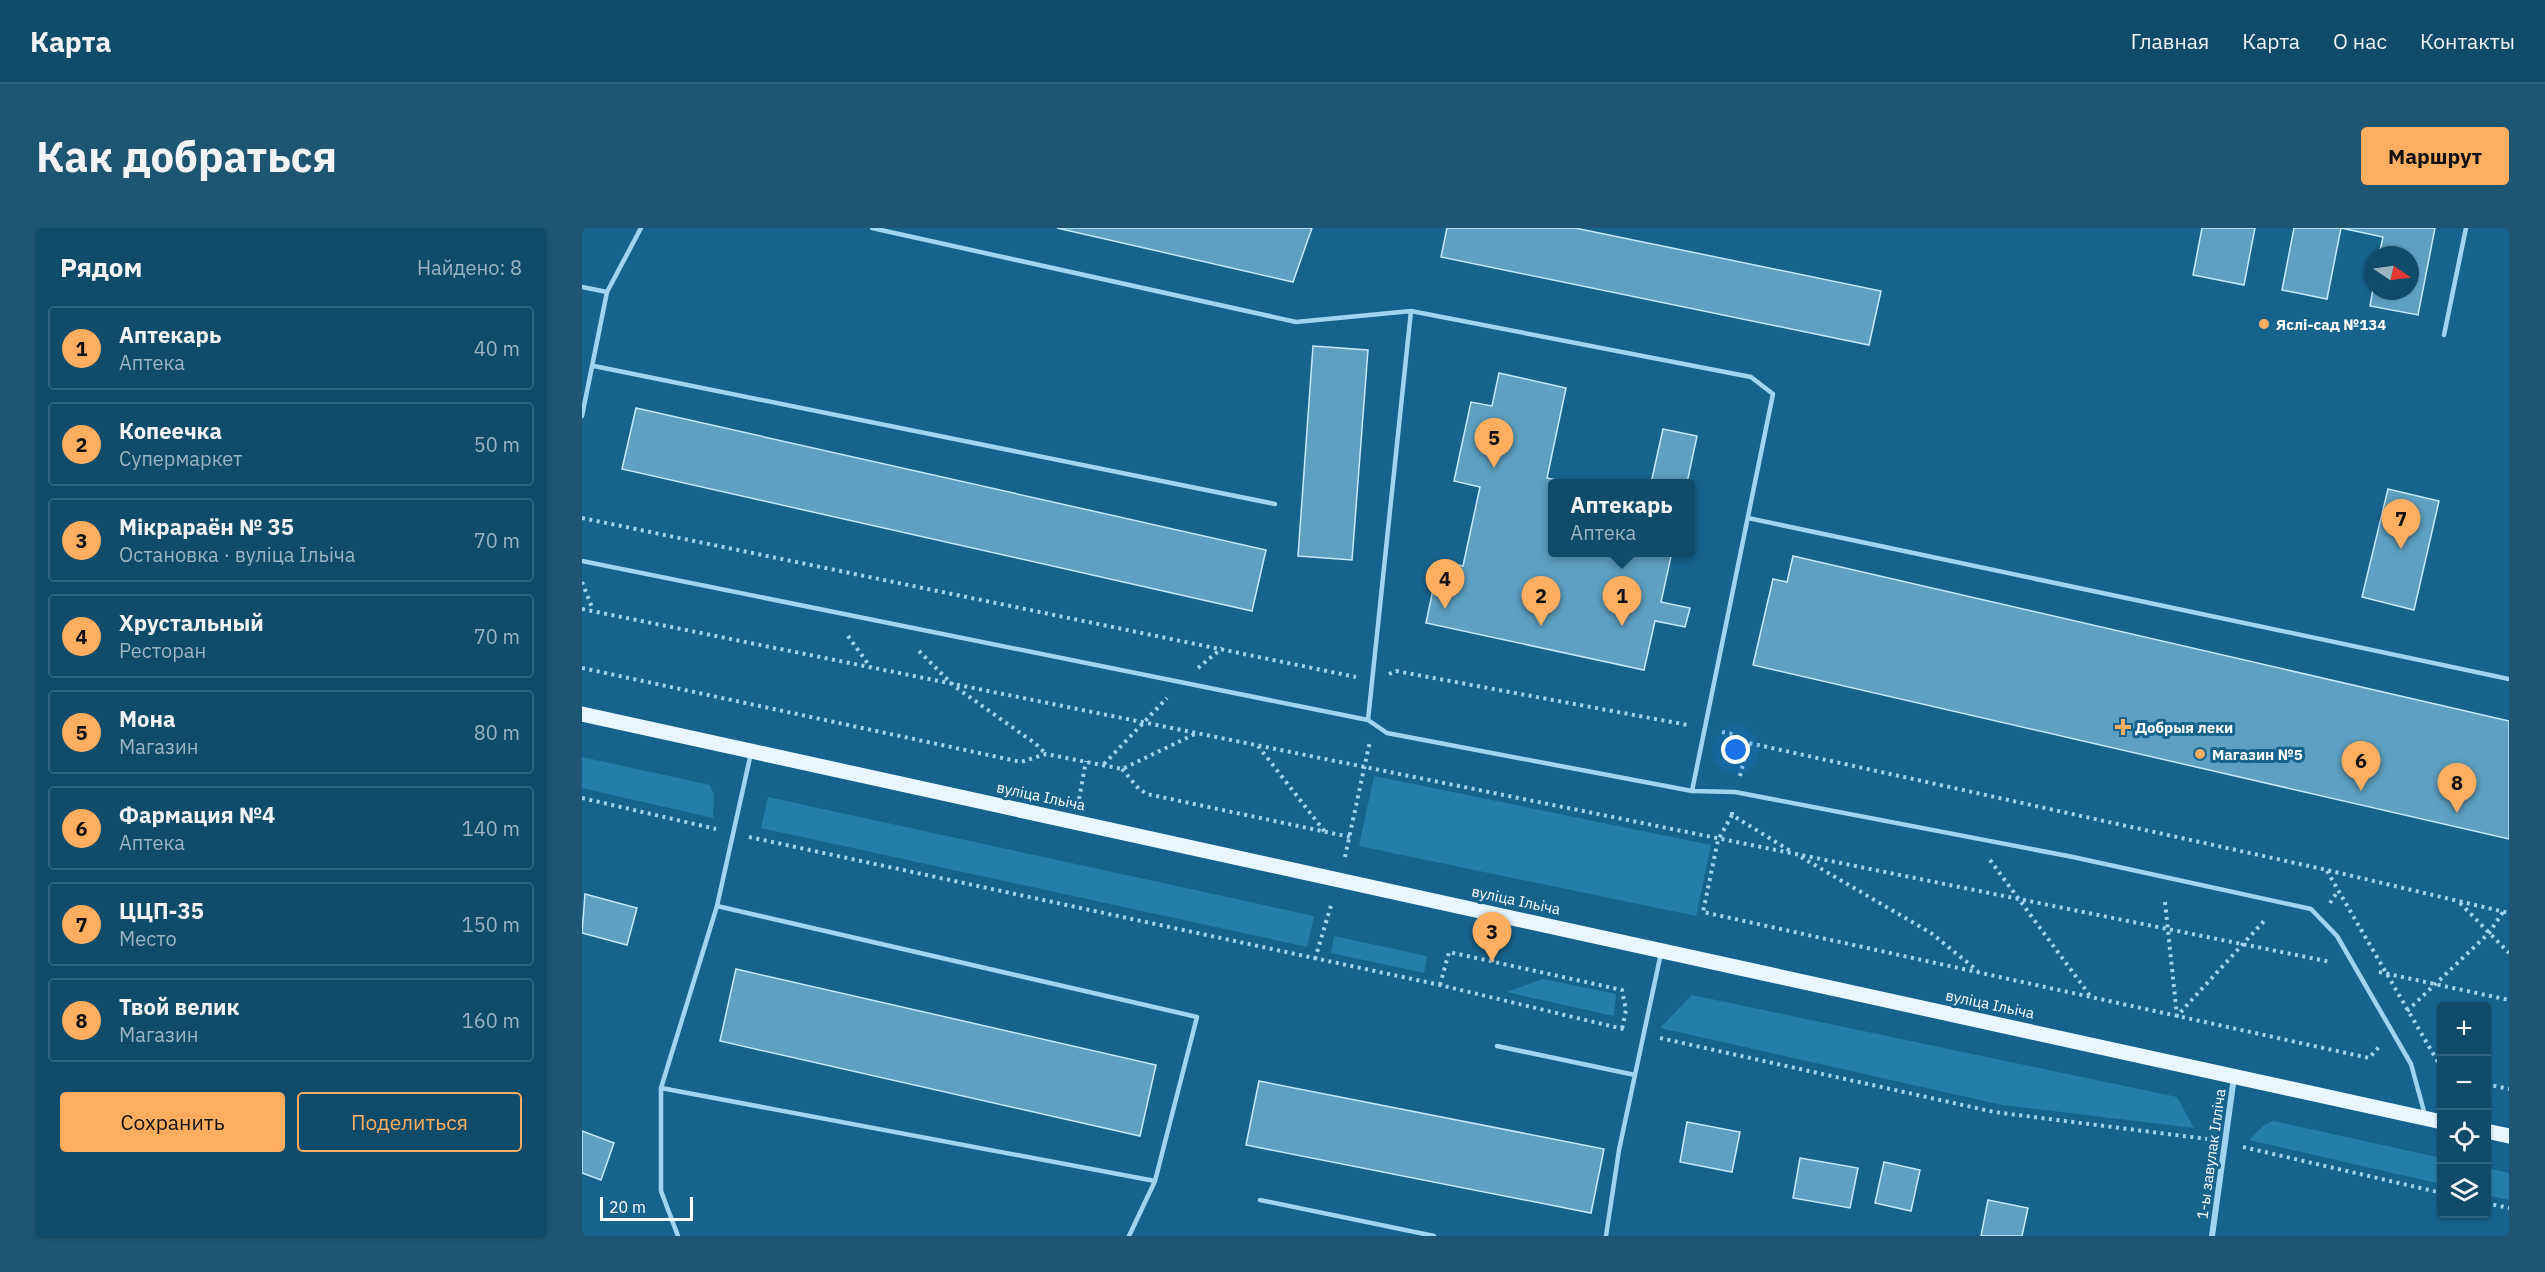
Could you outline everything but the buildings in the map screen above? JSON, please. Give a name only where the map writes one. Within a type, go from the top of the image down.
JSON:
[{"type":"main road","name":"вуліца Ільіча","points":[[582,714],[2437,1121]]},
{"type":"main road","points":[[2491,1132],[2509,1136]]},
{"type":"street","name":"1-ы завулак Ілліча","points":[[2212,1236],[2235,1076]]},
{"type":"lane","points":[[582,416],[594,366],[607,292],[641,228]]},
{"type":"lane","points":[[872,228],[1296,322],[1411,311],[1751,377],[1773,394],[1692,791]]},
{"type":"lane","points":[[2444,335],[2466,228]]},
{"type":"lane","points":[[582,287],[607,292]]},
{"type":"lane","points":[[1368,720],[1411,311]]},
{"type":"lane","points":[[594,366],[1275,504]]},
{"type":"lane","points":[[1748,518],[2509,679]]},
{"type":"lane","points":[[582,561],[1368,720],[1387,734],[1692,791],[1735,792],[2073,857],[2311,909],[2337,936],[2411,1064],[2425,1118]]},
{"type":"lane","points":[[678,1236],[660,1191],[661,1088],[717,906],[751,751]]},
{"type":"lane","points":[[717,906],[1197,1017],[1155,1181],[1129,1236]]},
{"type":"lane","points":[[1606,1236],[1619,1150],[1662,950]]},
{"type":"lane","points":[[1497,1046],[1635,1074]]},
{"type":"lane","points":[[661,1088],[1155,1181]]},
{"type":"lane","points":[[1260,1200],[1434,1236]]},
{"type":"path","points":[[582,518],[1222,648],[1372,681],[1396,671],[1733,734],[1749,743],[2327,870],[2509,913]]},
{"type":"path","points":[[582,582],[593,611]]},
{"type":"path","points":[[582,609],[954,686],[2357,967],[2509,1000]]},
{"type":"path","points":[[848,636],[871,669]]},
{"type":"path","points":[[1103,765],[1183,681],[1222,648]]},
{"type":"path","points":[[919,651],[954,686],[1036,744],[1046,754]]},
{"type":"path","points":[[582,668],[1021,762],[1046,754],[1086,761],[1122,769],[1139,789],[1147,794],[1350,837]]},
{"type":"path","points":[[1122,769],[1196,733]]},
{"type":"path","points":[[1315,959],[1350,837],[1370,740]]},
{"type":"path","points":[[1749,743],[1731,815],[1718,840],[1703,912],[2369,1058],[2380,1049],[2379,1042]]},
{"type":"path","points":[[1258,746],[1325,832]]},
{"type":"path","points":[[1074,822],[1086,761]]},
{"type":"path","points":[[582,798],[734,833],[1440,985],[1643,1034],[1994,1112],[2225,1143],[2437,1192]]},
{"type":"path","points":[[1731,815],[1931,933],[1979,972]]},
{"type":"path","points":[[1987,856],[2091,997]]},
{"type":"path","points":[[2327,870],[2437,1061]]},
{"type":"path","points":[[2320,919],[2338,891]]},
{"type":"path","points":[[2165,902],[2177,1016]]},
{"type":"path","points":[[2460,902],[2509,952]]},
{"type":"path","points":[[2407,1011],[2488,933],[2503,912]]},
{"type":"path","points":[[2177,1016],[2265,920]]},
{"type":"path","points":[[1440,985],[1449,952],[1622,990],[1626,1010],[1622,1029]]},
{"type":"path","points":[[2328,955],[2332,963]]},
{"type":"path","points":[[2491,1085],[2509,1089]]},
{"type":"path","points":[[2491,1204],[2509,1208]]},
{"type":"shaded area","points":[[582,757],[710,785],[714,795],[713,818],[582,788]]},
{"type":"shaded area","points":[[1374,776],[1711,845],[1696,916],[1359,846]]},
{"type":"shaded area","points":[[768,797],[1314,916],[1307,947],[761,828]]},
{"type":"shaded area","points":[[1334,936],[1427,956],[1424,973],[1331,953]]},
{"type":"shaded area","points":[[1543,979],[1616,994],[1614,1016],[1506,992]]},
{"type":"shaded area","points":[[1692,995],[2177,1097],[2194,1128],[2002,1105],[1660,1028]]},
{"type":"shaded area","points":[[2273,1121],[2437,1157],[2437,1183],[2249,1140],[2263,1126]]},
{"type":"shaded area","points":[[2491,1169],[2509,1173],[2509,1200],[2491,1196]]},
{"type":"place","name":"Яслі-сад №134","points":[[2264,324]]},
{"type":"place","name":"Мона","points":[[1494,468]]},
{"type":"place","name":"ЦЦП-35","points":[[2401,549]]},
{"type":"place","name":"Хрустальный","points":[[1445,609]]},
{"type":"place","name":"Копеечка","points":[[1541,626]]},
{"type":"place","name":"Аптекарь","points":[[1622,626]]},
{"type":"place","name":"Добрыя леки","points":[[2123,727]]},
{"type":"place","name":"Магазин №5","points":[[2200,754]]},
{"type":"place","name":"Фармация №4","points":[[2361,791]]},
{"type":"place","name":"Твой велик","points":[[2457,813]]},
{"type":"place","name":"Мікрараён № 35","points":[[1492,962]]}]
